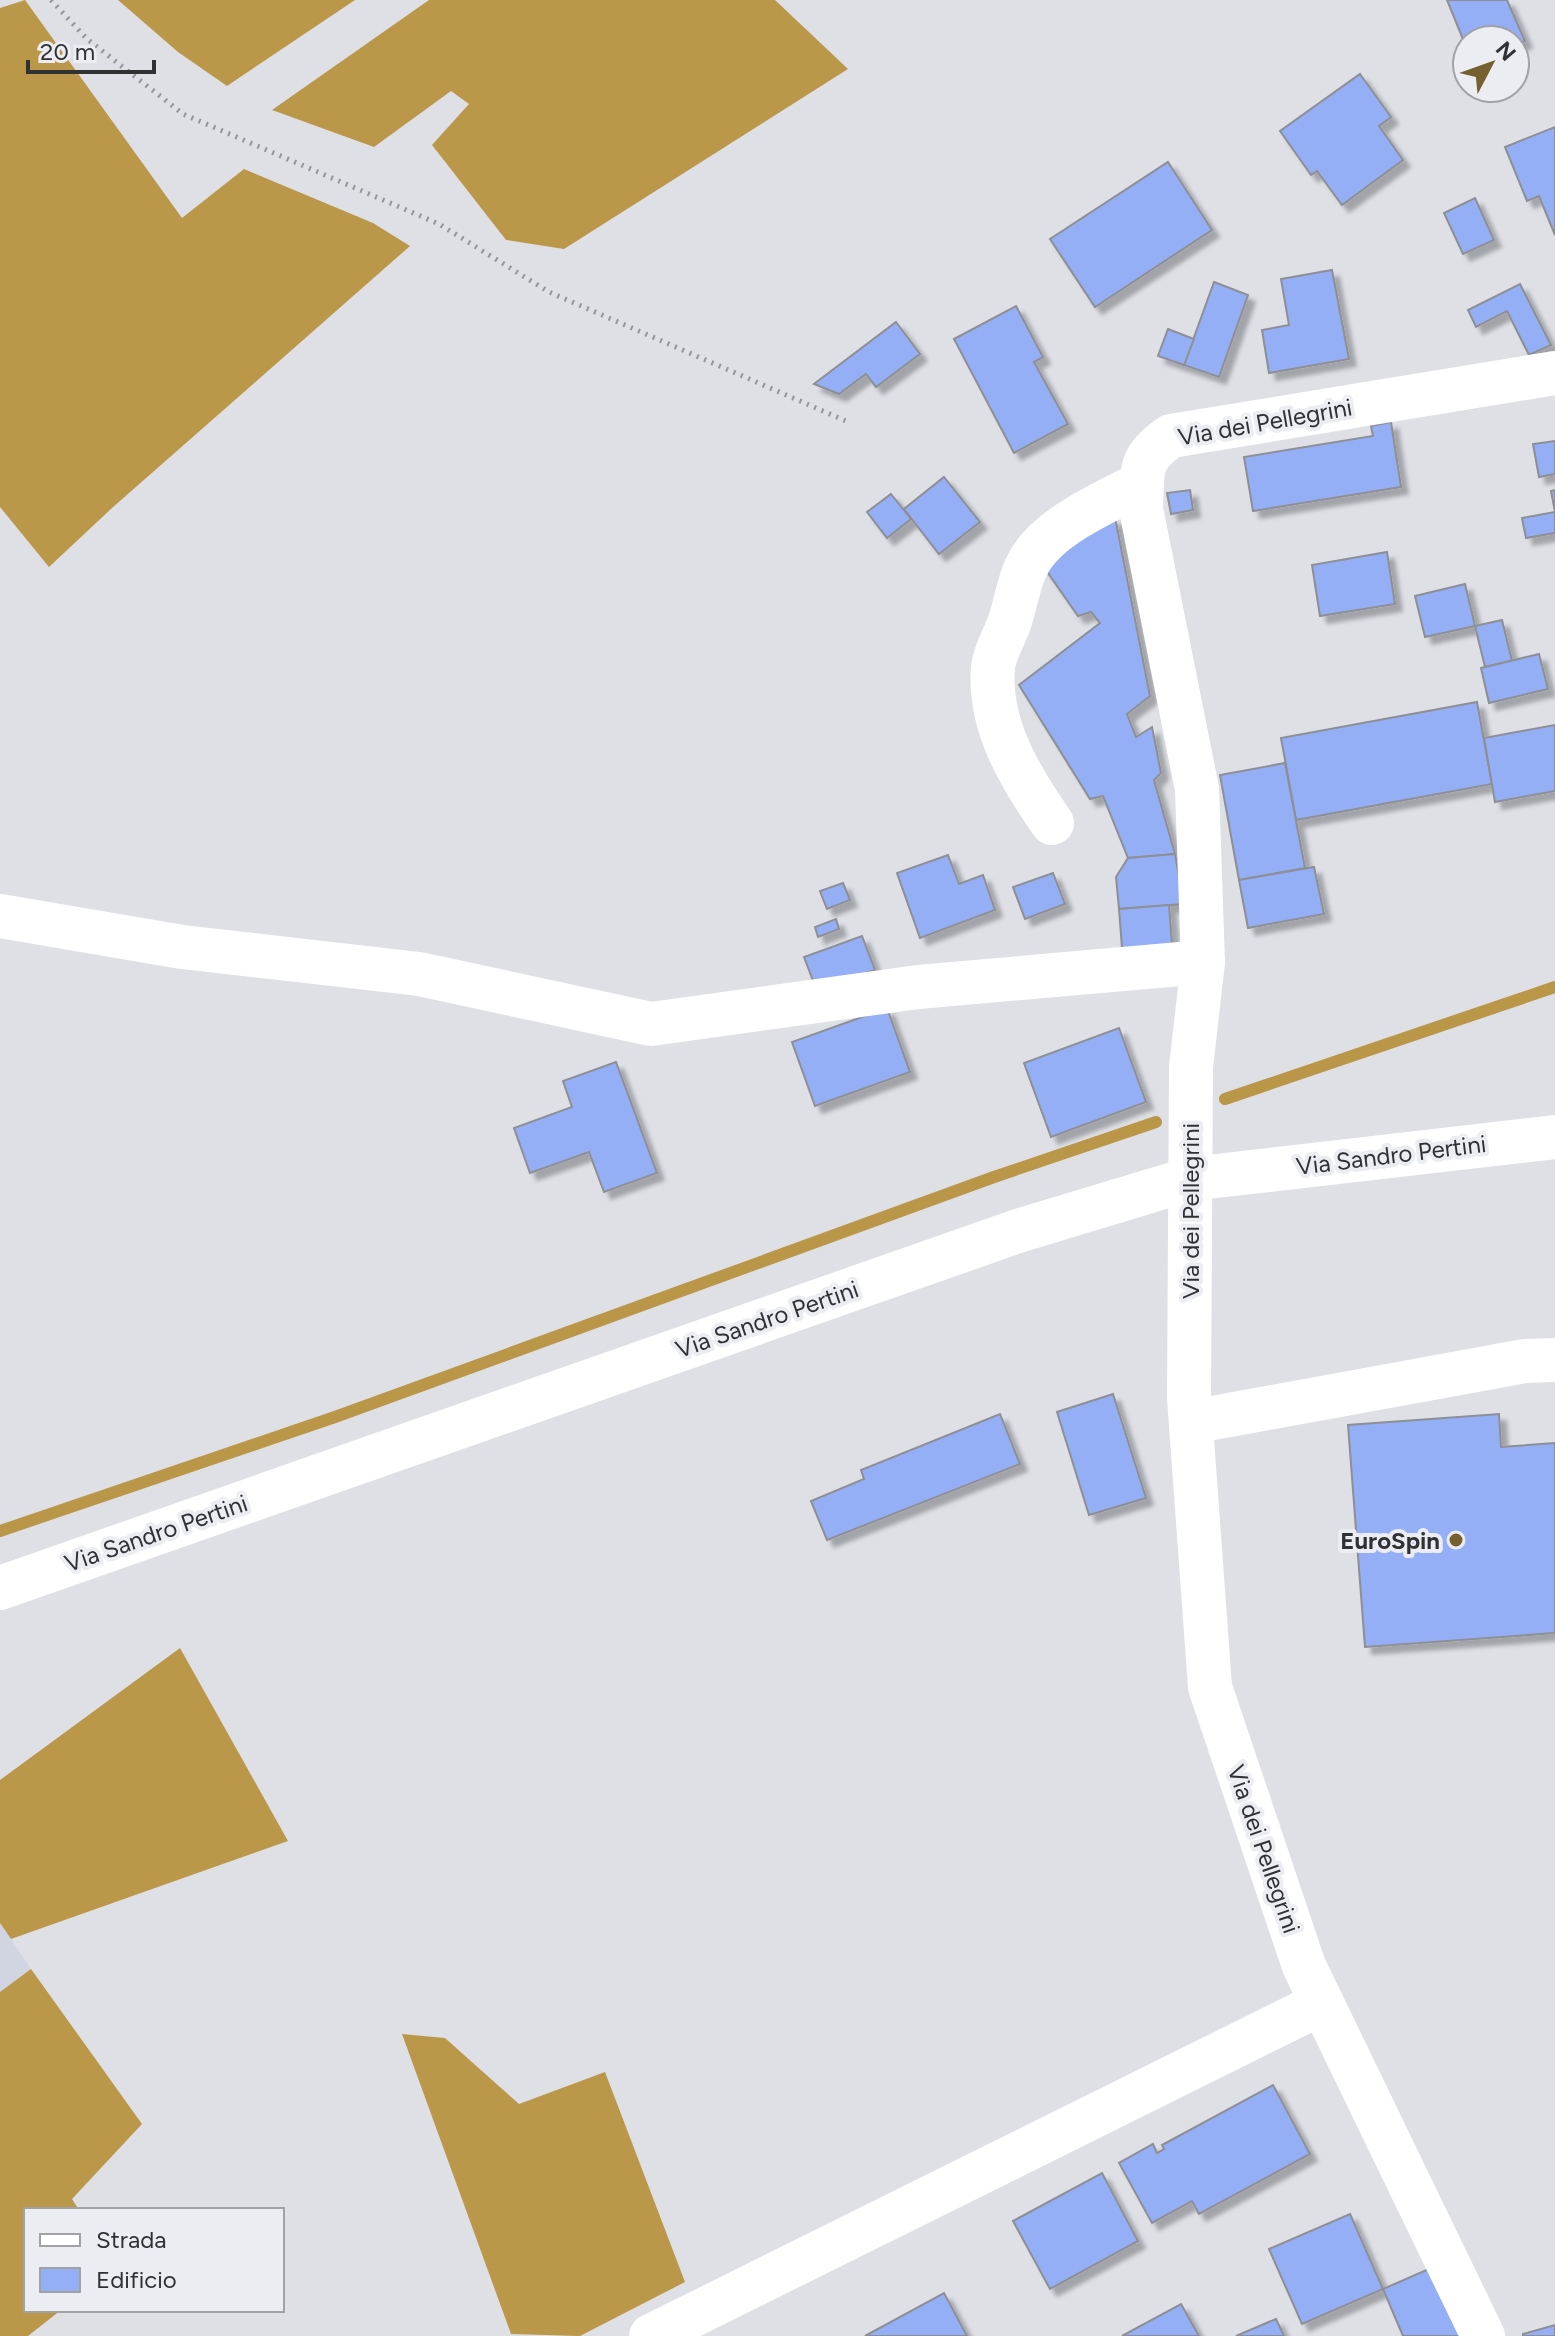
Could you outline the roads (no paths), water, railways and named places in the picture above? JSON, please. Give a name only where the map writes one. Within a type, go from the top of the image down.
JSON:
[{"type":"street","name":"Via dei Pellegrini","points":[[1483,2336],[1304,1966],[1210,1687],[1191,1422],[1191,1067],[1203,962],[1197,789],[1141,509],[1144,464],[1149,453],[1171,436],[1555,373]]},
{"type":"street","points":[[1052,823],[1032,794],[1005,742],[994,705],[993,664],[1010,621],[1020,578],[1038,548],[1086,513],[1142,483]]},
{"type":"street","points":[[0,916],[182,947],[419,974],[651,1024],[918,987],[1203,962]]},
{"type":"street","name":"Via Sandro Pertini","points":[[0,1588],[1018,1231],[1190,1179],[1555,1137]]},
{"type":"street","points":[[1191,1422],[1525,1361],[1555,1360]]},
{"type":"street","points":[[651,2336],[1322,2003]]},
{"type":"waterway","points":[[1225,1099],[1555,987]]},
{"type":"waterway","points":[[0,1531],[335,1417],[994,1177],[1156,1122]]},
{"type":"place","name":"EuroSpin","points":[[1456,1540]]}]
